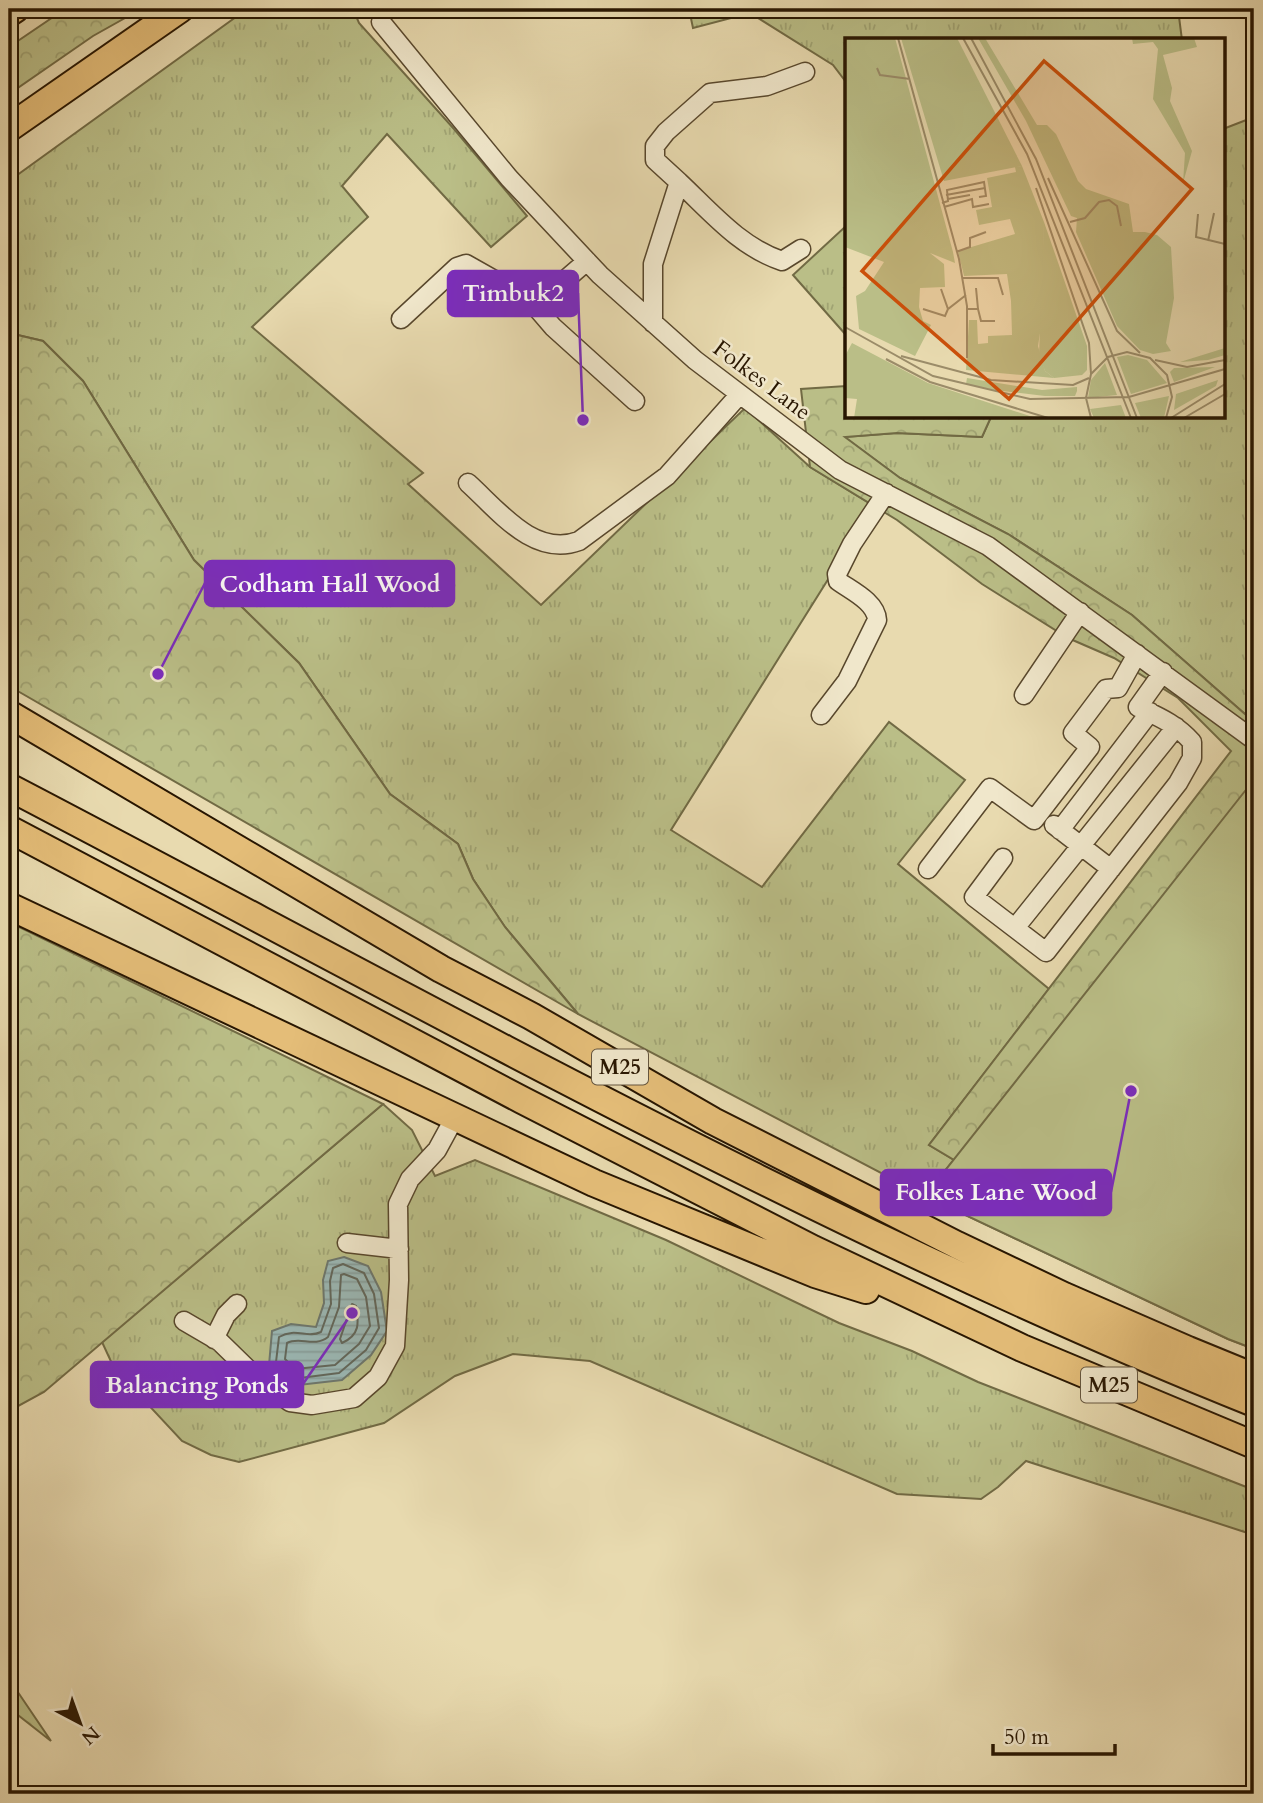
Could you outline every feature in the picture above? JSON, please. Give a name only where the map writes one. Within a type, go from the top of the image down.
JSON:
[{"type":"highway","points":[[9,13],[15,9]]},
{"type":"highway","points":[[9,128],[180,9]]},
{"type":"highway","name":"M25","points":[[9,714],[441,969],[531,1016],[713,1121],[957,1245],[1121,1321],[1254,1377]]},
{"type":"highway","name":"M25","points":[[9,787],[498,1045],[774,1186],[953,1273],[1254,1403]]},
{"type":"highway","name":"M25","points":[[9,829],[813,1249],[964,1322],[1254,1445]]},
{"type":"highway","name":"M25","points":[[9,906],[594,1183],[767,1255],[964,1322]]},
{"type":"street","name":"Folkes Lane","points":[[381,22],[509,178],[587,261],[695,360],[840,470],[988,545],[1254,740]]},
{"type":"street","points":[[801,249],[782,261],[743,242],[655,160],[655,146],[666,132],[710,93],[767,86],[805,72]]},
{"type":"street","points":[[653,323],[653,264],[679,182]]},
{"type":"street","points":[[535,306],[587,261]]},
{"type":"street","points":[[401,319],[457,267],[466,264],[535,306],[553,327],[635,401]]},
{"type":"street","points":[[468,482],[514,524],[536,540],[549,545],[571,544],[579,541],[667,476],[740,394]]},
{"type":"street","points":[[821,715],[847,681],[877,620],[877,613],[872,606],[838,581],[836,574],[852,544],[886,493]]},
{"type":"street","points":[[1024,695],[1080,612]]},
{"type":"street","points":[[928,869],[990,788],[1034,820],[1090,747],[1073,733],[1106,689],[1118,688],[1138,654]]},
{"type":"street","points":[[1003,858],[974,897],[1046,952],[1178,783],[1192,758],[1192,742],[1176,727],[1138,707],[1163,672]]},
{"type":"street","points":[[1111,869],[1057,828],[1150,712]]},
{"type":"street","points":[[1015,928],[1176,727]]},
{"type":"street","points":[[184,1321],[214,1339],[257,1378],[290,1402],[312,1405],[354,1398],[378,1377],[395,1346],[398,1204],[410,1179],[437,1150],[455,1117]]},
{"type":"street","points":[[347,1243],[399,1249]]},
{"type":"street","points":[[214,1339],[226,1315],[237,1304]]},
{"type":"green space","points":[[65,9],[141,9],[93,36],[9,94],[9,47]]},
{"type":"green space","points":[[247,9],[353,9],[359,23],[527,216],[491,247],[387,134],[342,186],[368,217],[252,327],[423,473],[408,484],[541,605],[745,408],[810,467],[874,506],[671,830],[762,887],[889,722],[965,780],[898,864],[1049,989],[929,1145],[954,1160],[925,1196],[578,1014],[505,927],[473,879],[458,844],[390,794],[299,663],[194,560],[83,381],[43,341],[9,333],[9,181]]},
{"type":"green space","points":[[689,9],[1178,9],[1182,38],[845,38],[845,81],[833,65],[750,13],[693,28]]},
{"type":"green space","points":[[1254,117],[1254,722],[1132,615],[1008,534],[900,478],[844,437],[897,433],[982,437],[991,418],[1224,418],[1224,129]]},
{"type":"green space","points":[[845,227],[845,334],[793,275]]},
{"type":"green space","points":[[9,333],[43,341],[83,381],[194,560],[299,663],[390,794],[458,844],[473,879],[505,927],[578,1014],[9,686]]},
{"type":"green space","points":[[845,386],[845,418],[991,418],[982,437],[897,433],[845,437],[900,478],[1008,534],[1132,615],[1254,722],[1254,1349],[925,1196],[954,1160],[929,1145],[1231,751],[1178,698],[1114,658],[1068,638],[982,584],[897,520],[810,467],[801,389]]},
{"type":"green space","points":[[1245,791],[1254,797],[1254,1349],[925,1196]]},
{"type":"green space","points":[[9,922],[383,1104],[44,1392],[9,1411]]},
{"type":"green space","points":[[383,1104],[412,1130],[435,1176],[475,1160],[666,1240],[839,1323],[912,1351],[978,1382],[1254,1490],[1254,1535],[1026,1461],[981,1499],[897,1494],[590,1361],[513,1354],[455,1376],[384,1423],[239,1462],[211,1455],[182,1441],[114,1368],[102,1342]]},
{"type":"green space","points":[[9,1679],[51,1741],[9,1708]]},
{"type":"water","points":[[344,1257],[368,1266],[381,1292],[387,1331],[371,1355],[342,1380],[290,1386],[269,1365],[272,1331],[291,1324],[316,1327],[324,1303],[323,1280],[328,1261]]},
{"type":"place","name":"Timbuk2","points":[[583,420]]},
{"type":"place","name":"Codham Hall Wood","points":[[158,674]]},
{"type":"place","name":"Folkes Lane Wood","points":[[1131,1091]]},
{"type":"place","name":"Balancing Ponds","points":[[352,1313]]}]
